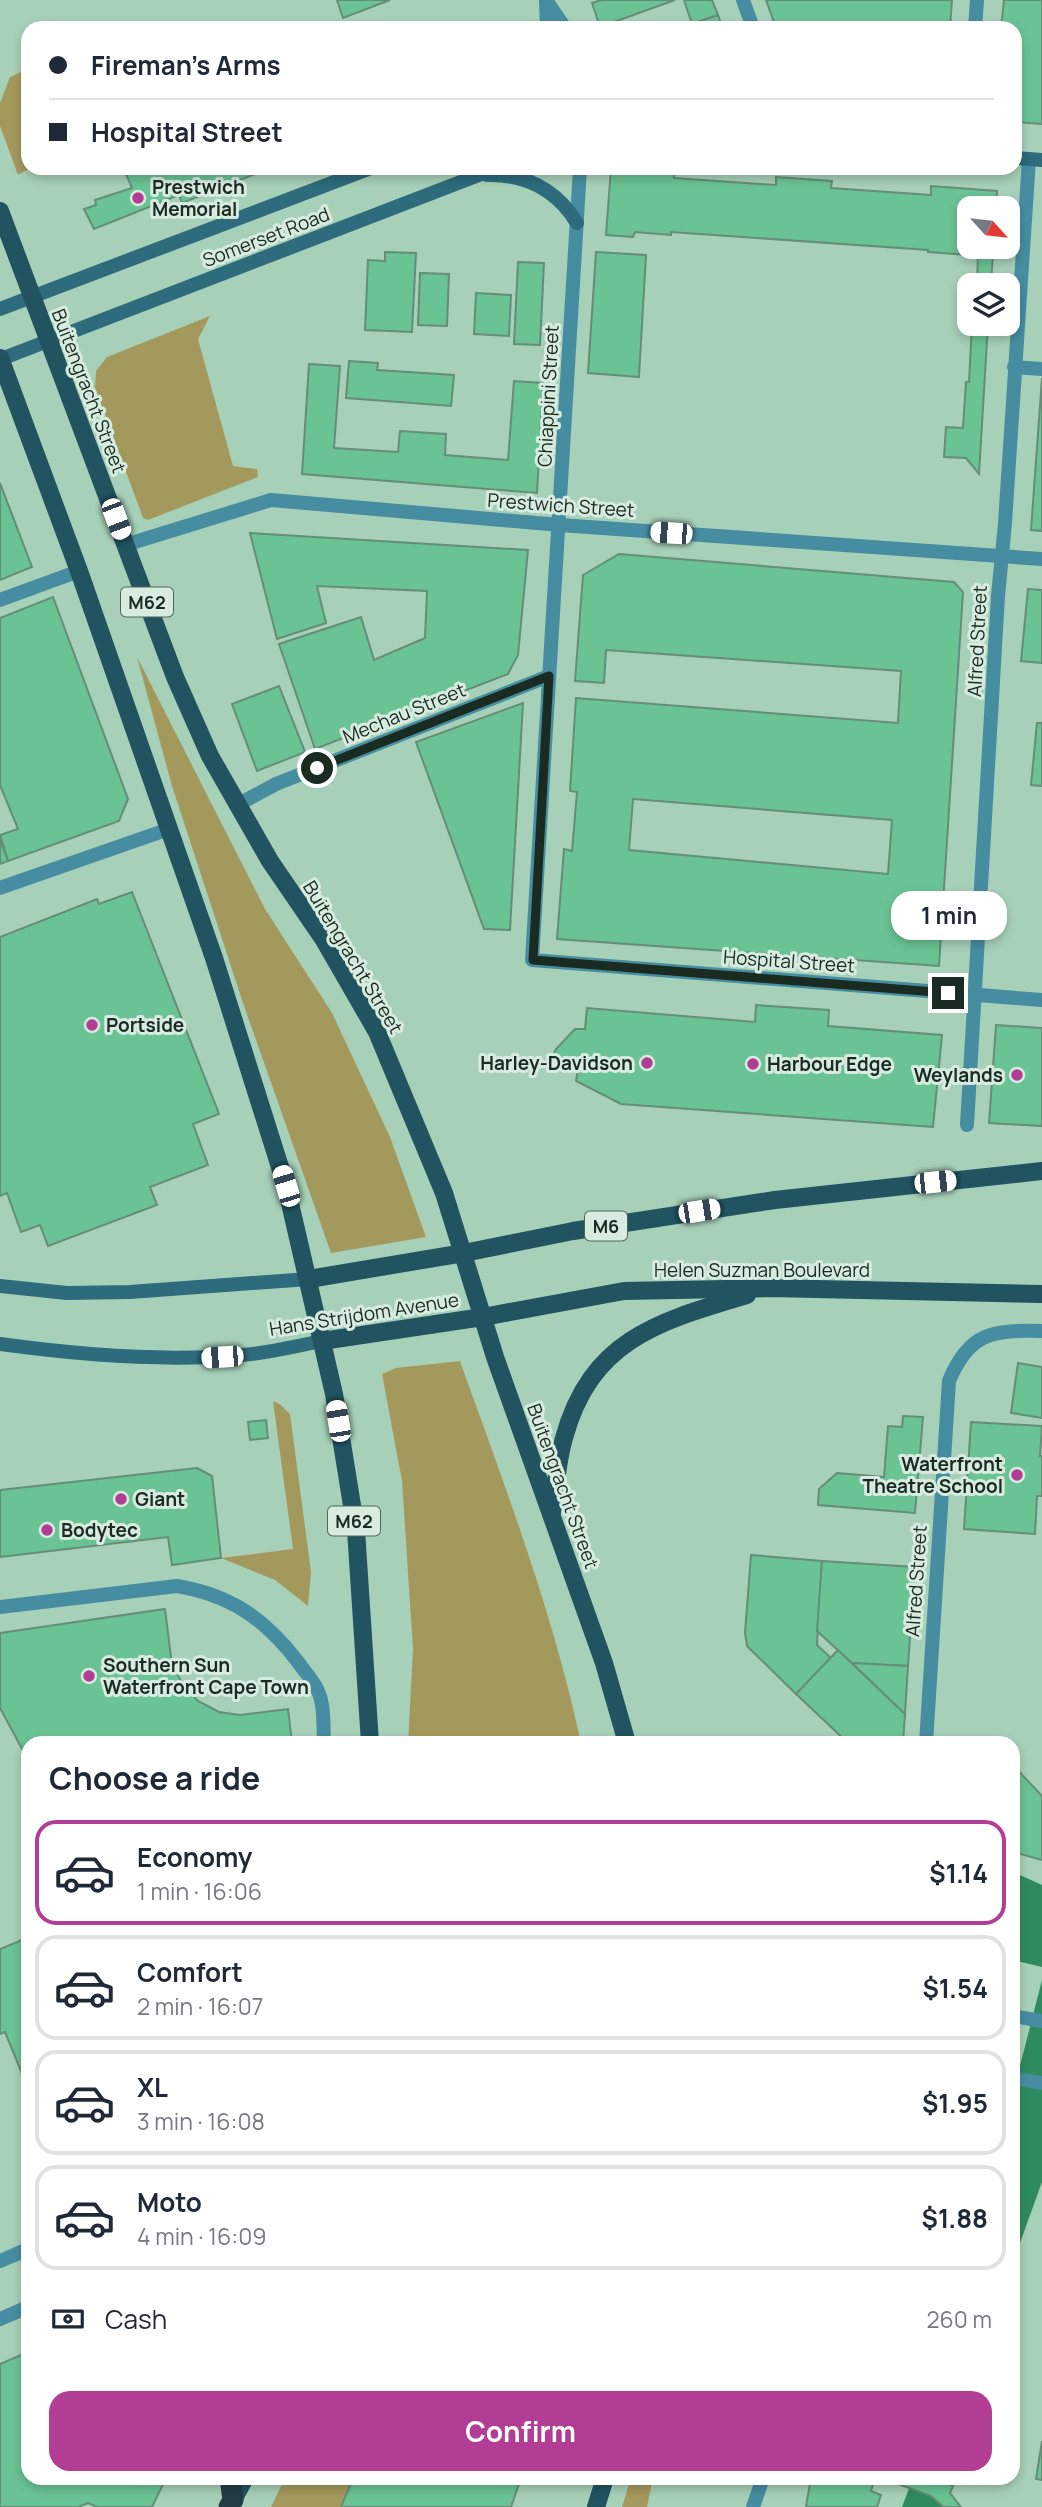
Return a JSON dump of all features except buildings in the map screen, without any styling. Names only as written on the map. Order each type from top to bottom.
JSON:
[{"type":"highway","points":[[230,2485],[231,2504]]},
{"type":"main road","name":"Somerset Road","points":[[0,309],[353,175]]},
{"type":"main road","name":"Somerset Road","points":[[0,359],[479,175]]},
{"type":"main road","points":[[479,175],[513,175],[528,180],[552,193],[566,206],[577,223]]},
{"type":"main road","name":"Buitengracht Street","points":[[0,211],[174,677],[210,756],[237,805],[324,940],[377,1032],[444,1193],[495,1357],[604,1663],[625,1736]]},
{"type":"main road","name":"M62","points":[[0,359],[79,570],[214,958],[286,1186],[334,1394],[356,1530],[370,1736]]},
{"type":"main road","name":"M6","points":[[309,1279],[464,1253],[573,1231],[775,1200],[1042,1171]]},
{"type":"main road","points":[[0,1286],[67,1293],[130,1292],[309,1279]]},
{"type":"main road","points":[[552,1515],[558,1466],[570,1419],[582,1392],[602,1364],[629,1341],[665,1321],[771,1288]]},
{"type":"main road","name":"Helen Suzman Boulevard","points":[[483,1317],[624,1291],[771,1288],[1042,1294]]},
{"type":"main road","name":"Hans Strijdom Avenue","points":[[0,1344],[65,1353],[198,1358],[246,1355],[483,1317]]},
{"type":"main road","points":[[231,2504],[241,2485]]},
{"type":"main road","points":[[596,2507],[603,2485]]},
{"type":"street","points":[[546,0],[547,21]]},
{"type":"street","points":[[546,0],[560,21]]},
{"type":"street","points":[[743,0],[750,21]]},
{"type":"street","points":[[976,21],[977,0]]},
{"type":"street","name":"Alfred Street","points":[[967,1125],[1029,159]]},
{"type":"street","name":"Chiappini Street","points":[[533,960],[580,175]]},
{"type":"street","points":[[1014,367],[1042,369]]},
{"type":"street","name":"Prestwich Street","points":[[125,545],[271,500],[560,525],[1042,559]]},
{"type":"street","points":[[0,600],[79,570]]},
{"type":"street","name":"Mechau Street","points":[[237,805],[276,784],[549,676]]},
{"type":"street","points":[[0,888],[169,830]]},
{"type":"street","name":"Hospital Street","points":[[533,960],[1042,1000]]},
{"type":"street","name":"Alfred Street","points":[[926,1736],[949,1381],[957,1360],[972,1344],[994,1334],[1042,1331]]},
{"type":"street","points":[[0,1607],[177,1586],[198,1590],[231,1602],[261,1621],[284,1644],[318,1690],[323,1712],[324,1736]]},
{"type":"street","points":[[1020,2016],[1042,2021]]},
{"type":"street","points":[[1020,2079],[1042,2083]]},
{"type":"street","points":[[0,2261],[21,2252]]},
{"type":"street","points":[[0,2319],[21,2310]]},
{"type":"street","points":[[752,2507],[760,2485]]},
{"type":"shaded area","points":[[21,72],[21,173],[18,175],[0,126],[0,103],[10,77]]},
{"type":"shaded area","points":[[210,316],[198,339],[233,466],[257,469],[258,477],[148,520],[143,518],[95,387],[96,371],[107,357]]},
{"type":"shaded area","points":[[137,657],[265,909],[332,1013],[390,1137],[426,1237],[331,1253],[243,1003],[172,786]]},
{"type":"shaded area","points":[[460,1361],[542,1598],[579,1736],[408,1736],[413,1649],[402,1481],[382,1374],[396,1368]]},
{"type":"shaded area","points":[[273,1401],[290,1414],[311,1572],[308,1606],[275,1580],[221,1558],[293,1549]]},
{"type":"shaded area","points":[[1020,1875],[1042,1885],[1042,1967],[1020,1962]]},
{"type":"shaded area","points":[[1042,1980],[1042,2182],[1020,2243],[1020,2066]]},
{"type":"shaded area","points":[[282,2485],[350,2485],[341,2507],[271,2507]]},
{"type":"shaded area","points":[[629,2485],[652,2485],[647,2507],[622,2507]]},
{"type":"shaded area","points":[[910,2485],[948,2485],[941,2504],[943,2507],[902,2507]]},
{"type":"place","name":"Prestwich Memorial","points":[[138,198]]},
{"type":"place","name":"Portside","points":[[92,1025]]},
{"type":"place","name":"Harley-Davidson","points":[[647,1063]]},
{"type":"place","name":"Harbour Edge","points":[[753,1064]]},
{"type":"place","name":"Weylands","points":[[1017,1075]]},
{"type":"place","name":"Waterfront Theatre School","points":[[1017,1475]]},
{"type":"place","name":"Giant","points":[[121,1499]]},
{"type":"place","name":"Bodytec","points":[[47,1530]]},
{"type":"place","name":"Southern Sun Waterfront Cape Town","points":[[89,1676]]},
{"type":"route","points":[[317,768],[549,676],[533,960],[948,993]]}]
